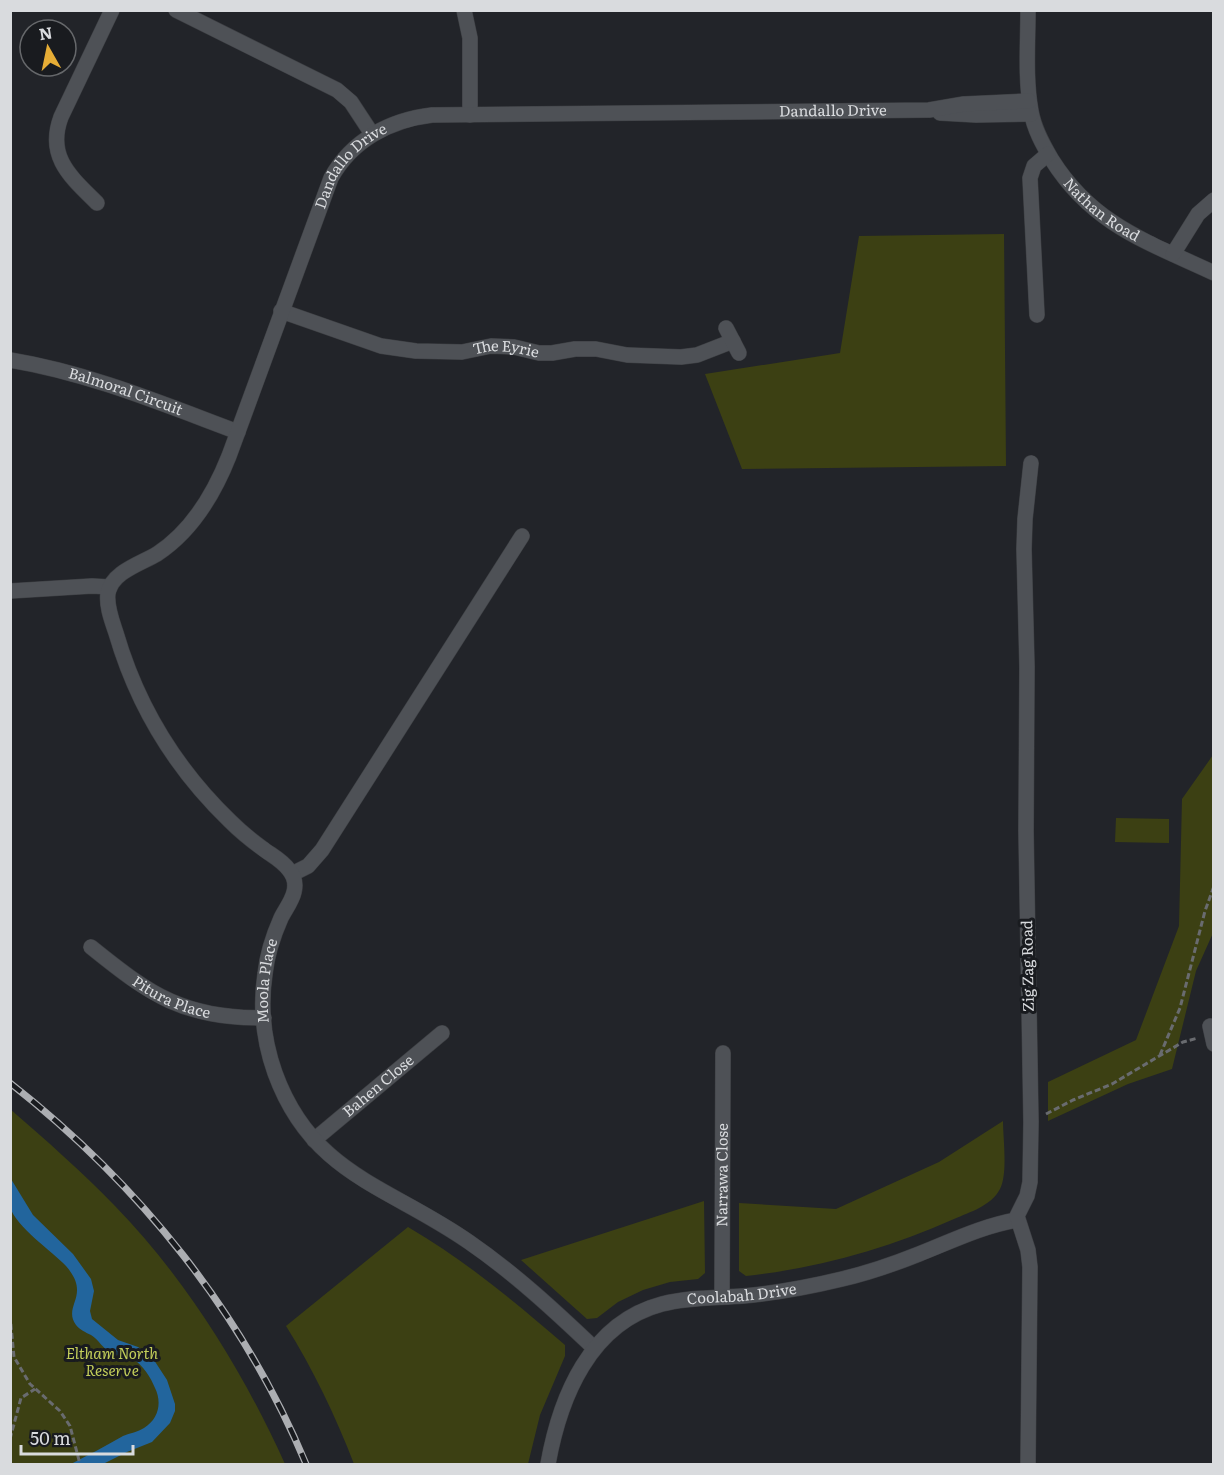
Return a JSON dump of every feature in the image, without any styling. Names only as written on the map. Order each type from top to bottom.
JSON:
[{"type":"street","points":[[97,203],[73,179],[61,162],[56,135],[61,117],[112,10]]},
{"type":"street","points":[[176,10],[337,90],[351,102],[372,134]]},
{"type":"street","points":[[464,10],[470,38],[470,115]]},
{"type":"street","points":[[1028,10],[1030,108]]},
{"type":"street","name":"Dandallo Drive","points":[[110,587],[120,575],[169,544],[196,516],[217,483],[331,178],[345,157],[372,134],[395,123],[420,116],[928,110],[964,104],[1030,108]]},
{"type":"street","name":"Nathan Road","points":[[1030,108],[1036,129],[1048,153],[1073,189],[1094,210],[1121,229],[1214,273]]},
{"type":"street","points":[[1037,315],[1030,178],[1034,166],[1048,153]]},
{"type":"street","points":[[1173,254],[1198,214],[1214,200]]},
{"type":"street","name":"The Eyrie","points":[[281,311],[381,346],[417,351],[462,352],[484,347],[508,346],[539,353],[596,349],[627,355],[681,357],[697,355],[733,341]]},
{"type":"street","name":"Balmoral Circuit","points":[[10,360],[58,369],[99,381],[237,432]]},
{"type":"street","name":"Zig Zag Road","points":[[1017,1220],[1018,1211],[1027,1196],[1030,1182],[1024,549],[1026,502],[1031,463]]},
{"type":"street","points":[[10,591],[110,587],[108,599],[110,614],[125,661],[140,698],[161,736],[196,785],[221,812],[282,862],[292,874],[308,866],[322,850],[522,536]]},
{"type":"street","name":"Moola Place","points":[[292,874],[294,894],[275,933],[266,965],[263,988],[267,1044],[279,1083],[290,1107],[314,1140],[330,1157],[352,1174],[469,1242],[532,1291],[594,1348]]},
{"type":"street","name":"Pitura Place","points":[[91,947],[140,985],[177,1005],[221,1017],[264,1018]]},
{"type":"street","name":"Bahen Close","points":[[314,1140],[442,1033]]},
{"type":"street","name":"Narrawa Close","points":[[722,1297],[723,1053]]},
{"type":"street","points":[[1017,1220],[1028,1250],[1030,1267],[1028,1464]]},
{"type":"street","name":"Coolabah Drive","points":[[548,1464],[567,1400],[582,1366],[594,1348],[613,1329],[648,1309],[685,1300],[781,1291],[840,1280],[896,1263],[988,1226],[1017,1220]]},
{"type":"path","points":[[1160,1056],[1180,1008],[1205,911],[1214,886]]},
{"type":"path","points":[[1031,1122],[1112,1083],[1183,1042],[1212,1035]]},
{"type":"path","points":[[11,1317],[11,1344],[19,1367],[35,1389],[60,1411],[70,1426],[80,1464]]},
{"type":"path","points":[[10,1439],[21,1398],[35,1389]]},
{"type":"green space","points":[[1004,234],[1006,466],[742,469],[705,374],[840,353],[859,236]]},
{"type":"green space","points":[[1213,755],[1213,933],[1196,971],[1172,1069],[1128,1084],[1048,1121],[1048,1082],[1136,1040],[1179,926],[1182,799]]},
{"type":"green space","points":[[1116,818],[1169,819],[1169,843],[1115,842]]},
{"type":"green space","name":"Eltham North Reserve","points":[[10,1109],[102,1193],[166,1264],[189,1295],[231,1361],[269,1429],[285,1464],[11,1464]]},
{"type":"green space","points":[[1003,1121],[1004,1174],[1002,1182],[996,1195],[980,1208],[929,1230],[852,1256],[800,1268],[746,1276],[739,1271],[739,1203],[836,1209],[939,1162]]},
{"type":"green space","points":[[704,1201],[705,1273],[698,1279],[670,1282],[643,1290],[618,1302],[597,1318],[587,1319],[521,1260]]},
{"type":"green space","points":[[408,1227],[489,1282],[565,1345],[565,1356],[540,1415],[528,1464],[354,1464],[323,1394],[286,1326]]},
{"type":"water","points":[[11,1179],[33,1215],[73,1254],[91,1279],[94,1291],[90,1311],[92,1319],[118,1340],[138,1347],[152,1357],[167,1380],[175,1404],[170,1423],[152,1442],[103,1464],[71,1464],[149,1424],[158,1410],[157,1393],[149,1376],[137,1362],[111,1353],[94,1337],[76,1325],[72,1312],[77,1285],[73,1276],[66,1266],[19,1223],[10,1207]]},
{"type":"railway","points":[[10,1083],[102,1164],[144,1208],[183,1255],[219,1304],[251,1355],[280,1408],[306,1464]]}]
